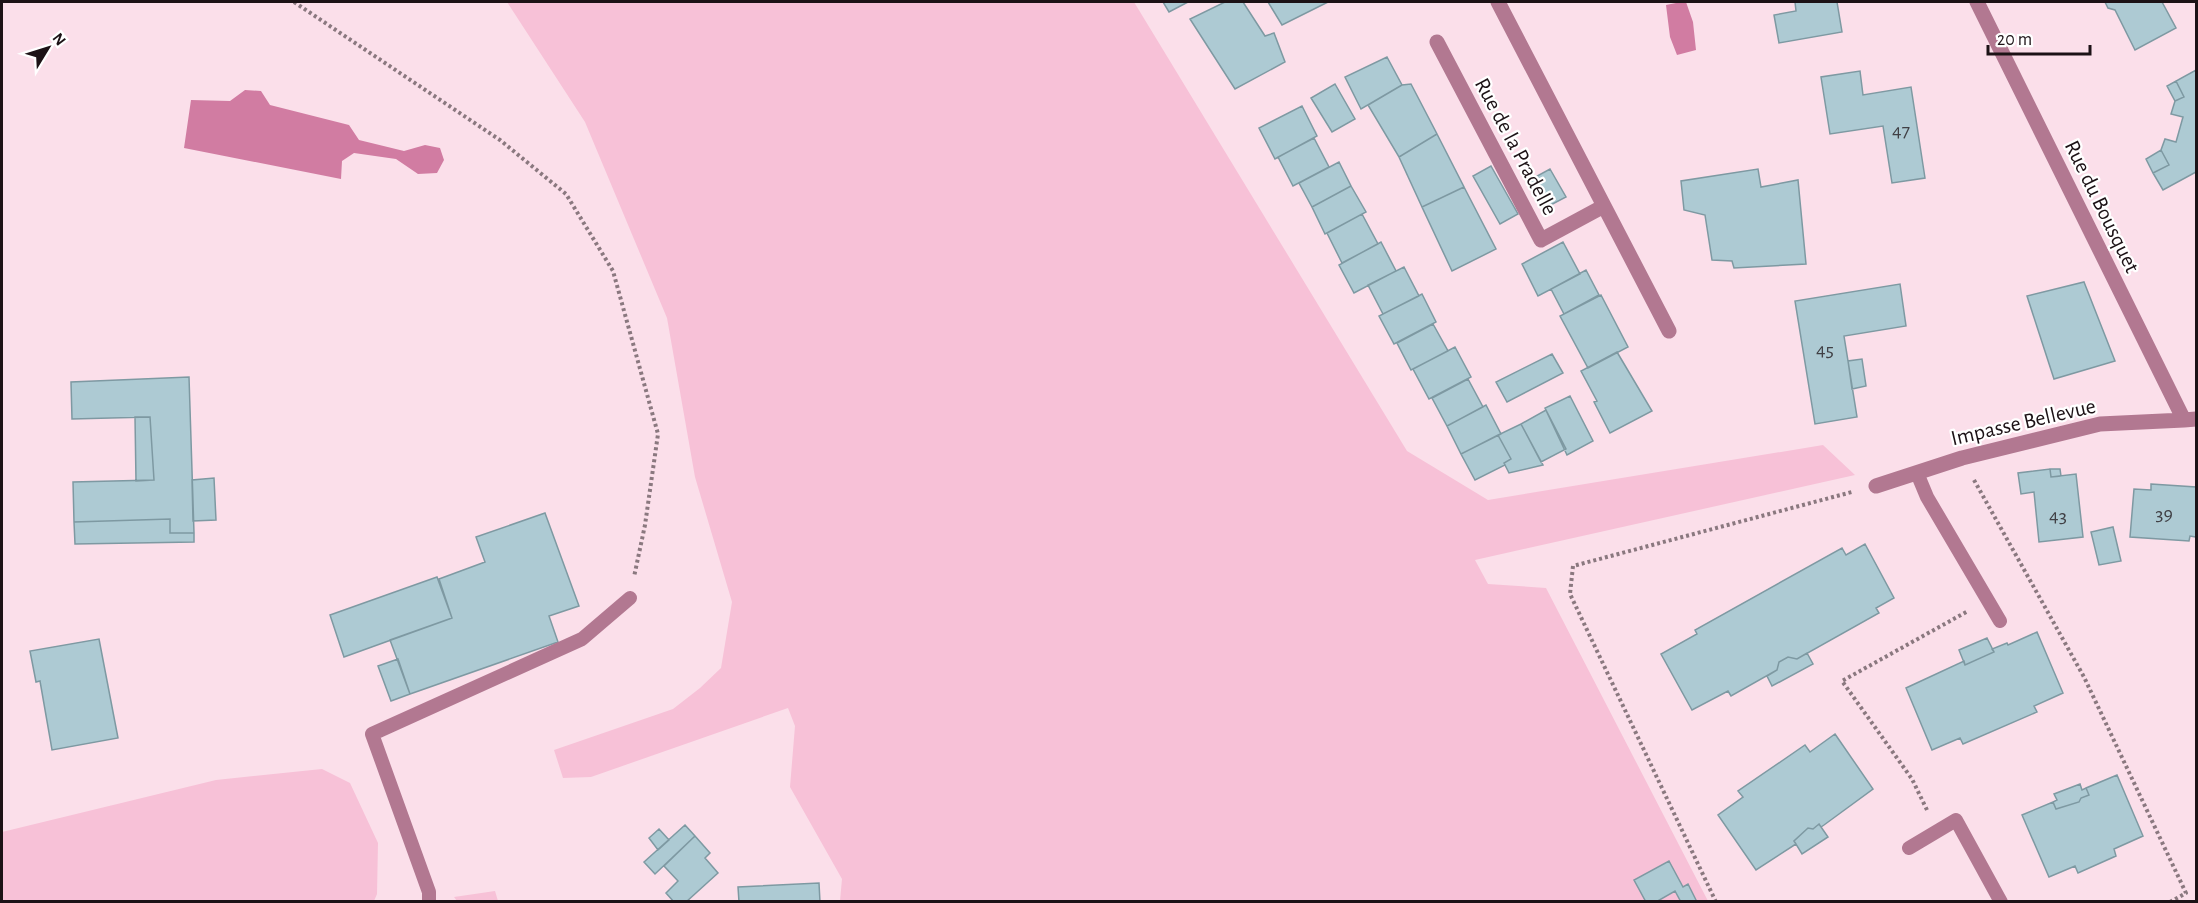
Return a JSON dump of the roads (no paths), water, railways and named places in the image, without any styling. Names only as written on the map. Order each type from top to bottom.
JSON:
[{"type":"street","points":[[1498,2],[1670,331]]},
{"type":"street","name":"Rue du Bousquet","points":[[1977,2],[2190,419]]},
{"type":"street","name":"Rue de la Pradelle","points":[[1437,42],[1541,240],[1604,206]]},
{"type":"street","name":"Impasse Bellevue","points":[[1876,486],[1962,458],[2100,424],[2190,419]]},
{"type":"lane","points":[[1917,473],[1927,497],[2000,621]]},
{"type":"lane","points":[[429,902],[429,892],[372,734],[582,639],[630,598]]},
{"type":"lane","points":[[1909,848],[1956,820],[2001,902]]}]
